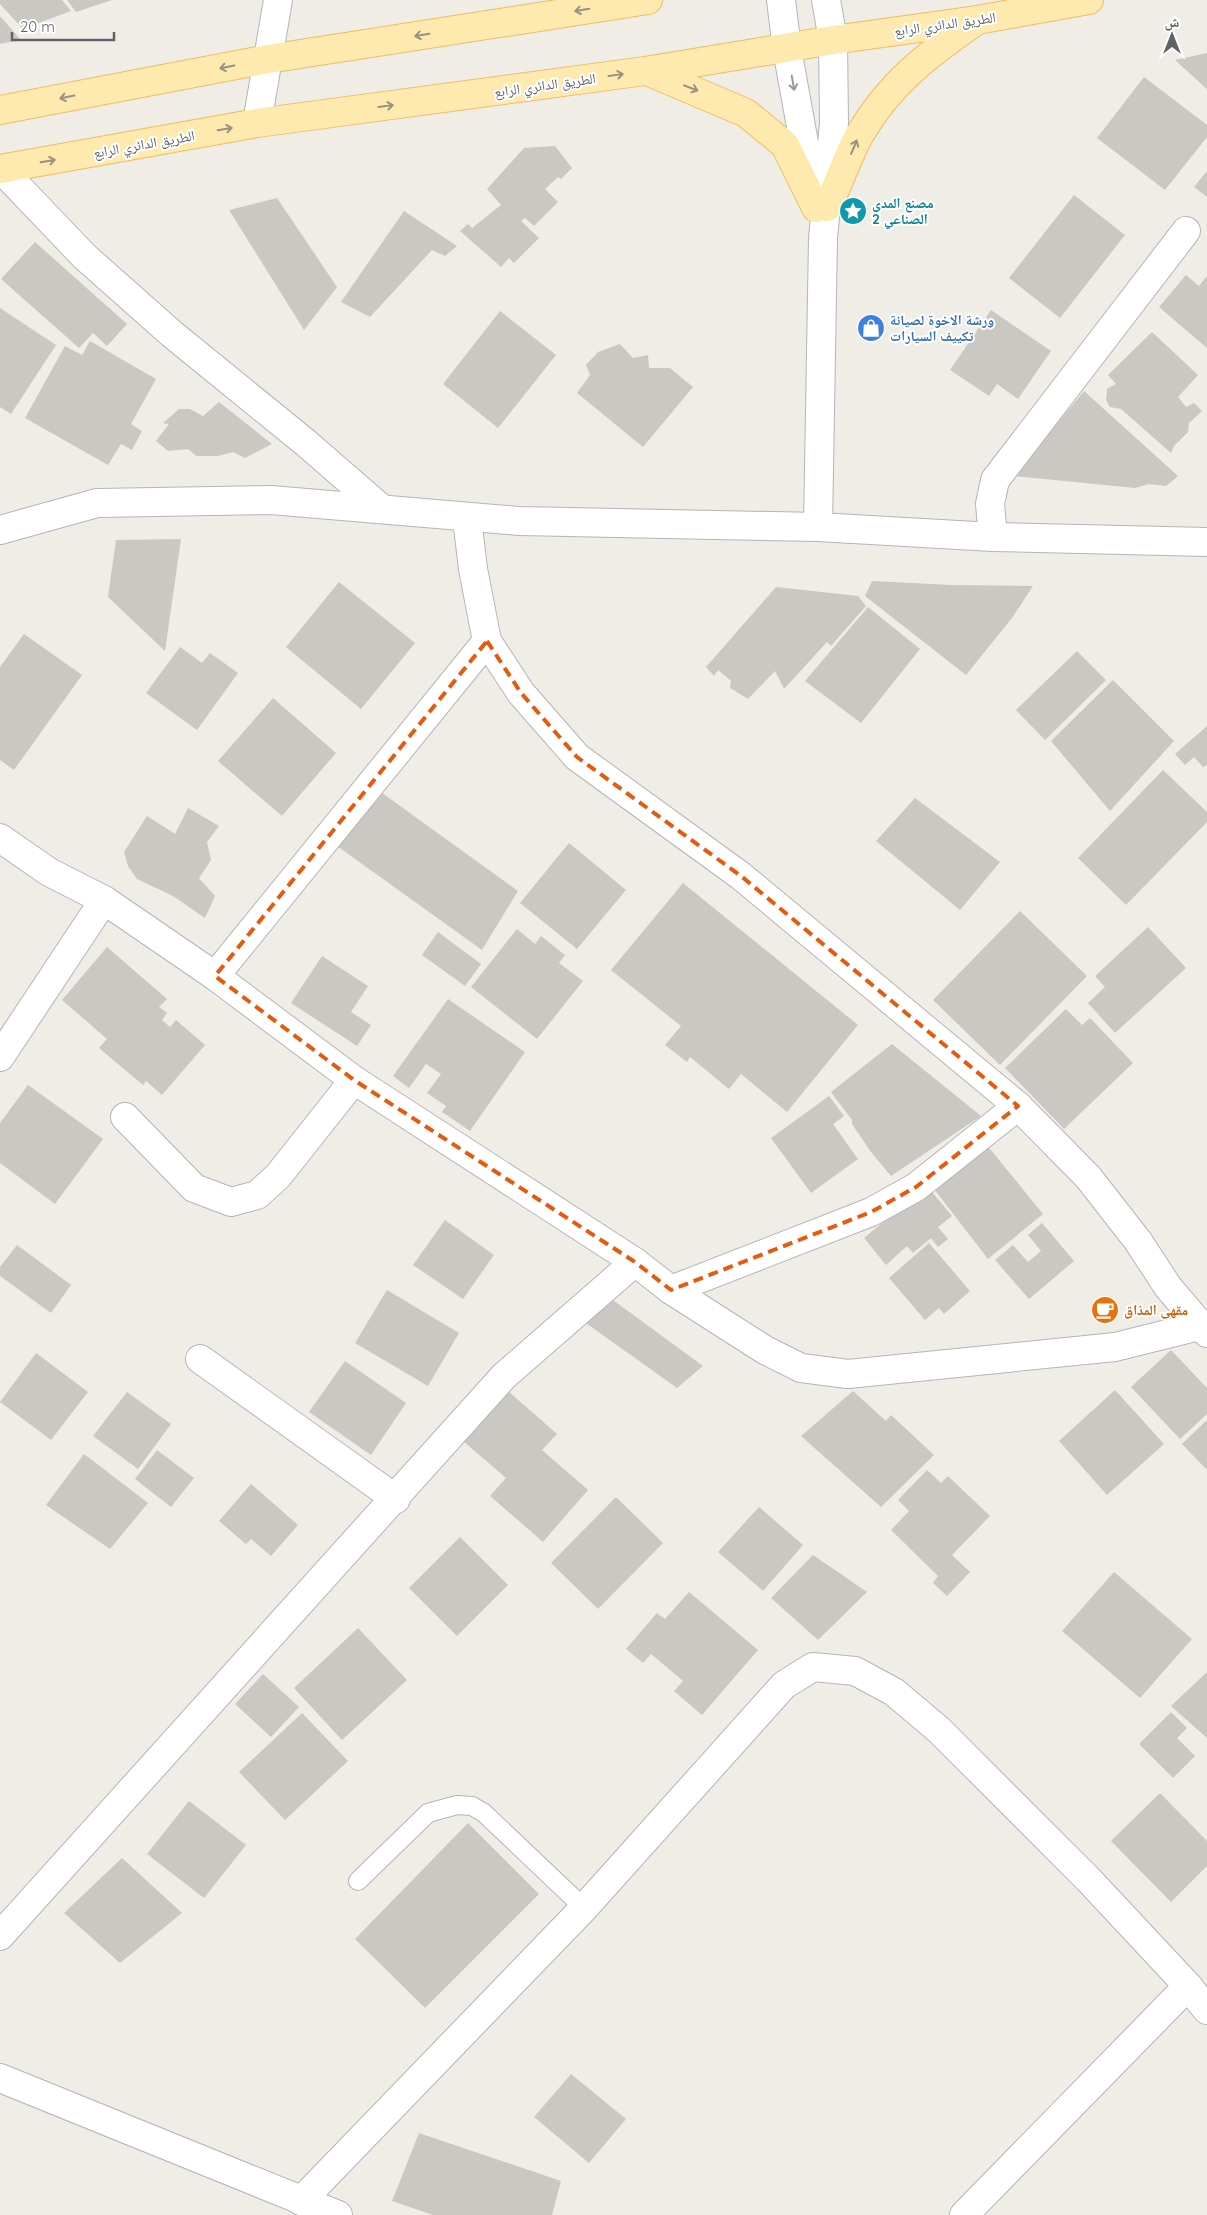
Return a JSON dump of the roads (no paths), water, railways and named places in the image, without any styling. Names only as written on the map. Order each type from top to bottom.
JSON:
[{"type":"main road","points":[[0,110],[268,60],[648,0]]},
{"type":"main road","name":"الطريق الدائري الرابع","points":[[0,169],[257,123],[645,71],[833,40],[977,20],[1089,0]]},
{"type":"main road","points":[[821,208],[860,135],[889,92],[930,54],[977,20]]},
{"type":"main road","points":[[645,71],[746,113],[785,145],[821,208]]},
{"type":"street","points":[[257,123],[278,0]]},
{"type":"street","points":[[781,0],[787,49],[821,208],[823,238],[818,527]]},
{"type":"street","points":[[821,208],[834,123],[833,40],[826,0]]},
{"type":"street","points":[[0,169],[84,256],[172,334],[306,443],[382,509]]},
{"type":"street","points":[[993,537],[990,504],[995,480],[1186,231]]},
{"type":"street","points":[[0,530],[97,503],[271,500],[466,518],[818,527],[993,537],[1207,542]]},
{"type":"street","points":[[466,518],[473,569],[487,641],[521,693],[576,757],[741,876],[1018,1106],[1088,1177],[1138,1241],[1168,1287],[1205,1327]]},
{"type":"street","points":[[214,976],[487,641]]},
{"type":"street","points":[[0,838],[49,872],[104,900],[214,976],[354,1080],[635,1262],[670,1290],[764,1350],[801,1368],[848,1374],[1115,1347],[1205,1327]]},
{"type":"street","points":[[0,1057],[104,900]]},
{"type":"street","points":[[125,1117],[194,1188],[232,1202],[257,1195],[278,1176],[354,1080]]},
{"type":"street","points":[[670,1290],[871,1212],[916,1187],[1018,1106]]},
{"type":"street","points":[[0,1936],[396,1499],[504,1376],[635,1262]]},
{"type":"street","points":[[200,1359],[396,1499]]},
{"type":"street","points":[[301,2201],[584,1908],[784,1685],[814,1667],[855,1671],[894,1692],[940,1730],[1088,1879],[1188,1986],[1207,2010]]},
{"type":"street","points":[[964,2215],[1188,1986]]},
{"type":"street","points":[[0,2078],[338,2215]]},
{"type":"lane","points":[[358,1881],[428,1813],[457,1805],[472,1806],[484,1813],[584,1908]]},
{"type":"place","name":"مصنع المدى الصناعي 2","points":[[853,211]]},
{"type":"place","name":"ورشة الاخوة لصيانة تكييف السيارات","points":[[871,328]]},
{"type":"place","name":"مقهى المذاق","points":[[1105,1310]]}]
